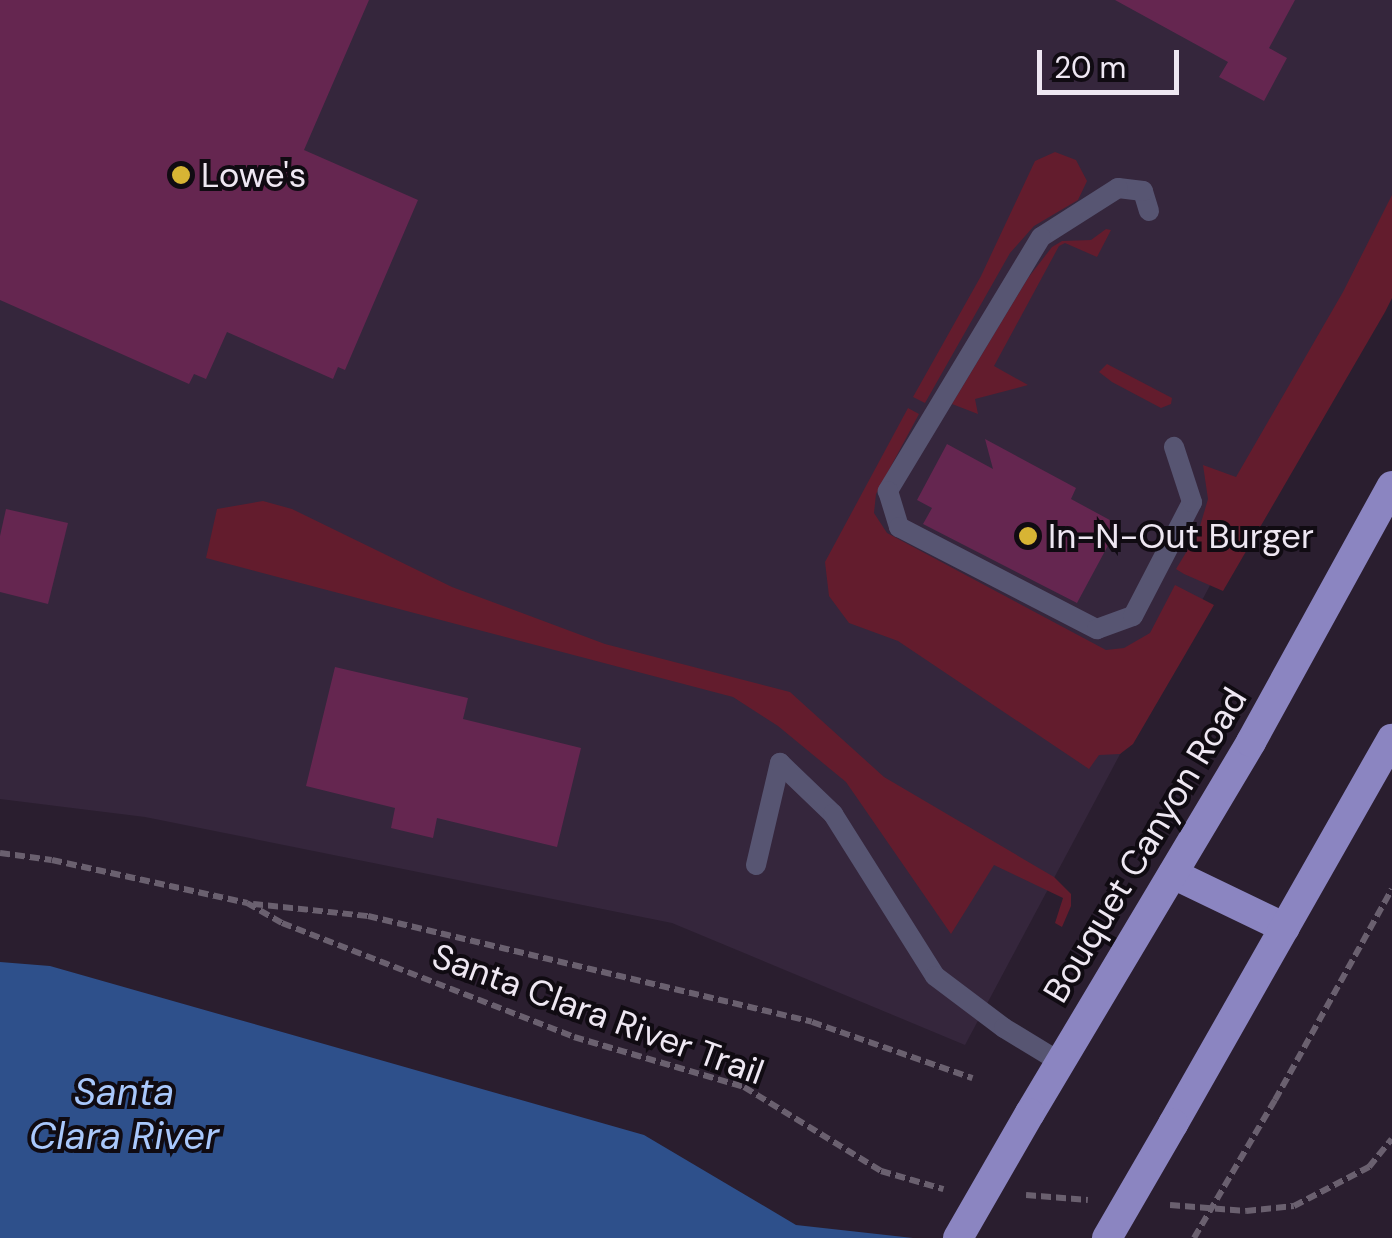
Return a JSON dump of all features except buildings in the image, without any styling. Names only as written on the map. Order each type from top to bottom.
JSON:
[{"type":"main road","name":"Bouquet Canyon Road","points":[[958,1238],[1252,742],[1392,486]]},
{"type":"main road","points":[[1107,1238],[1392,739]]},
{"type":"main road","points":[[1173,874],[1285,928]]},
{"type":"lane","points":[[1149,211],[1143,191],[1118,188],[1042,237],[888,491],[899,527],[1097,629],[1133,616],[1192,502],[1174,447]]},
{"type":"lane","points":[[756,864],[780,763],[834,814],[936,976],[1004,1028],[1060,1062]]},
{"type":"path","name":"Santa Clara River Trail","points":[[0,854],[52,860],[247,903],[282,923],[574,1037],[744,1088],[882,1171],[940,1189],[959,1190]]},
{"type":"path","points":[[1194,1238],[1392,890]]},
{"type":"path","points":[[247,903],[368,916],[793,1017],[972,1078]]},
{"type":"path","points":[[1150,1204],[1246,1210],[1294,1206],[1369,1167],[1392,1139]]},
{"type":"path","points":[[1016,1194],[1093,1200]]},
{"type":"shaded area","points":[[0,0],[1392,0],[1392,244],[965,1045],[672,923],[145,817],[0,799]]},
{"type":"shaded area","points":[[1055,152],[1076,160],[1087,181],[1078,200],[1034,226],[1010,253],[925,403],[913,397],[981,276],[1035,161]]},
{"type":"shaded area","points":[[1392,195],[1392,298],[1385,312],[1223,591],[1184,574],[1176,569],[1198,533],[1208,499],[1203,465],[1236,477],[1343,292]]},
{"type":"shaded area","points":[[1106,229],[1111,230],[1097,257],[1065,243],[1059,246],[994,366],[1028,385],[975,399],[978,414],[952,404],[1028,278],[1052,247],[1062,241],[1091,240]]},
{"type":"shaded area","points":[[1107,364],[1172,398],[1171,404],[1161,408],[1112,382],[1099,372]]},
{"type":"shaded area","points":[[908,408],[919,414],[876,494],[874,513],[887,533],[1106,650],[1124,648],[1150,633],[1175,585],[1214,605],[1133,744],[1120,754],[1099,755],[1089,769],[898,641],[849,623],[829,596],[825,562]]},
{"type":"shaded area","points":[[263,501],[292,509],[452,587],[605,644],[790,692],[884,777],[1054,877],[1071,894],[1071,906],[1062,927],[1055,923],[1063,898],[994,865],[951,934],[846,782],[778,726],[733,697],[206,558],[217,509]]},
{"type":"water","name":"Santa Clara River","points":[[0,962],[50,966],[644,1135],[796,1225],[913,1238],[0,1238]]},
{"type":"place","name":"Lowe's","points":[[181,175]]},
{"type":"place","name":"In-N-Out Burger","points":[[1028,536]]}]
